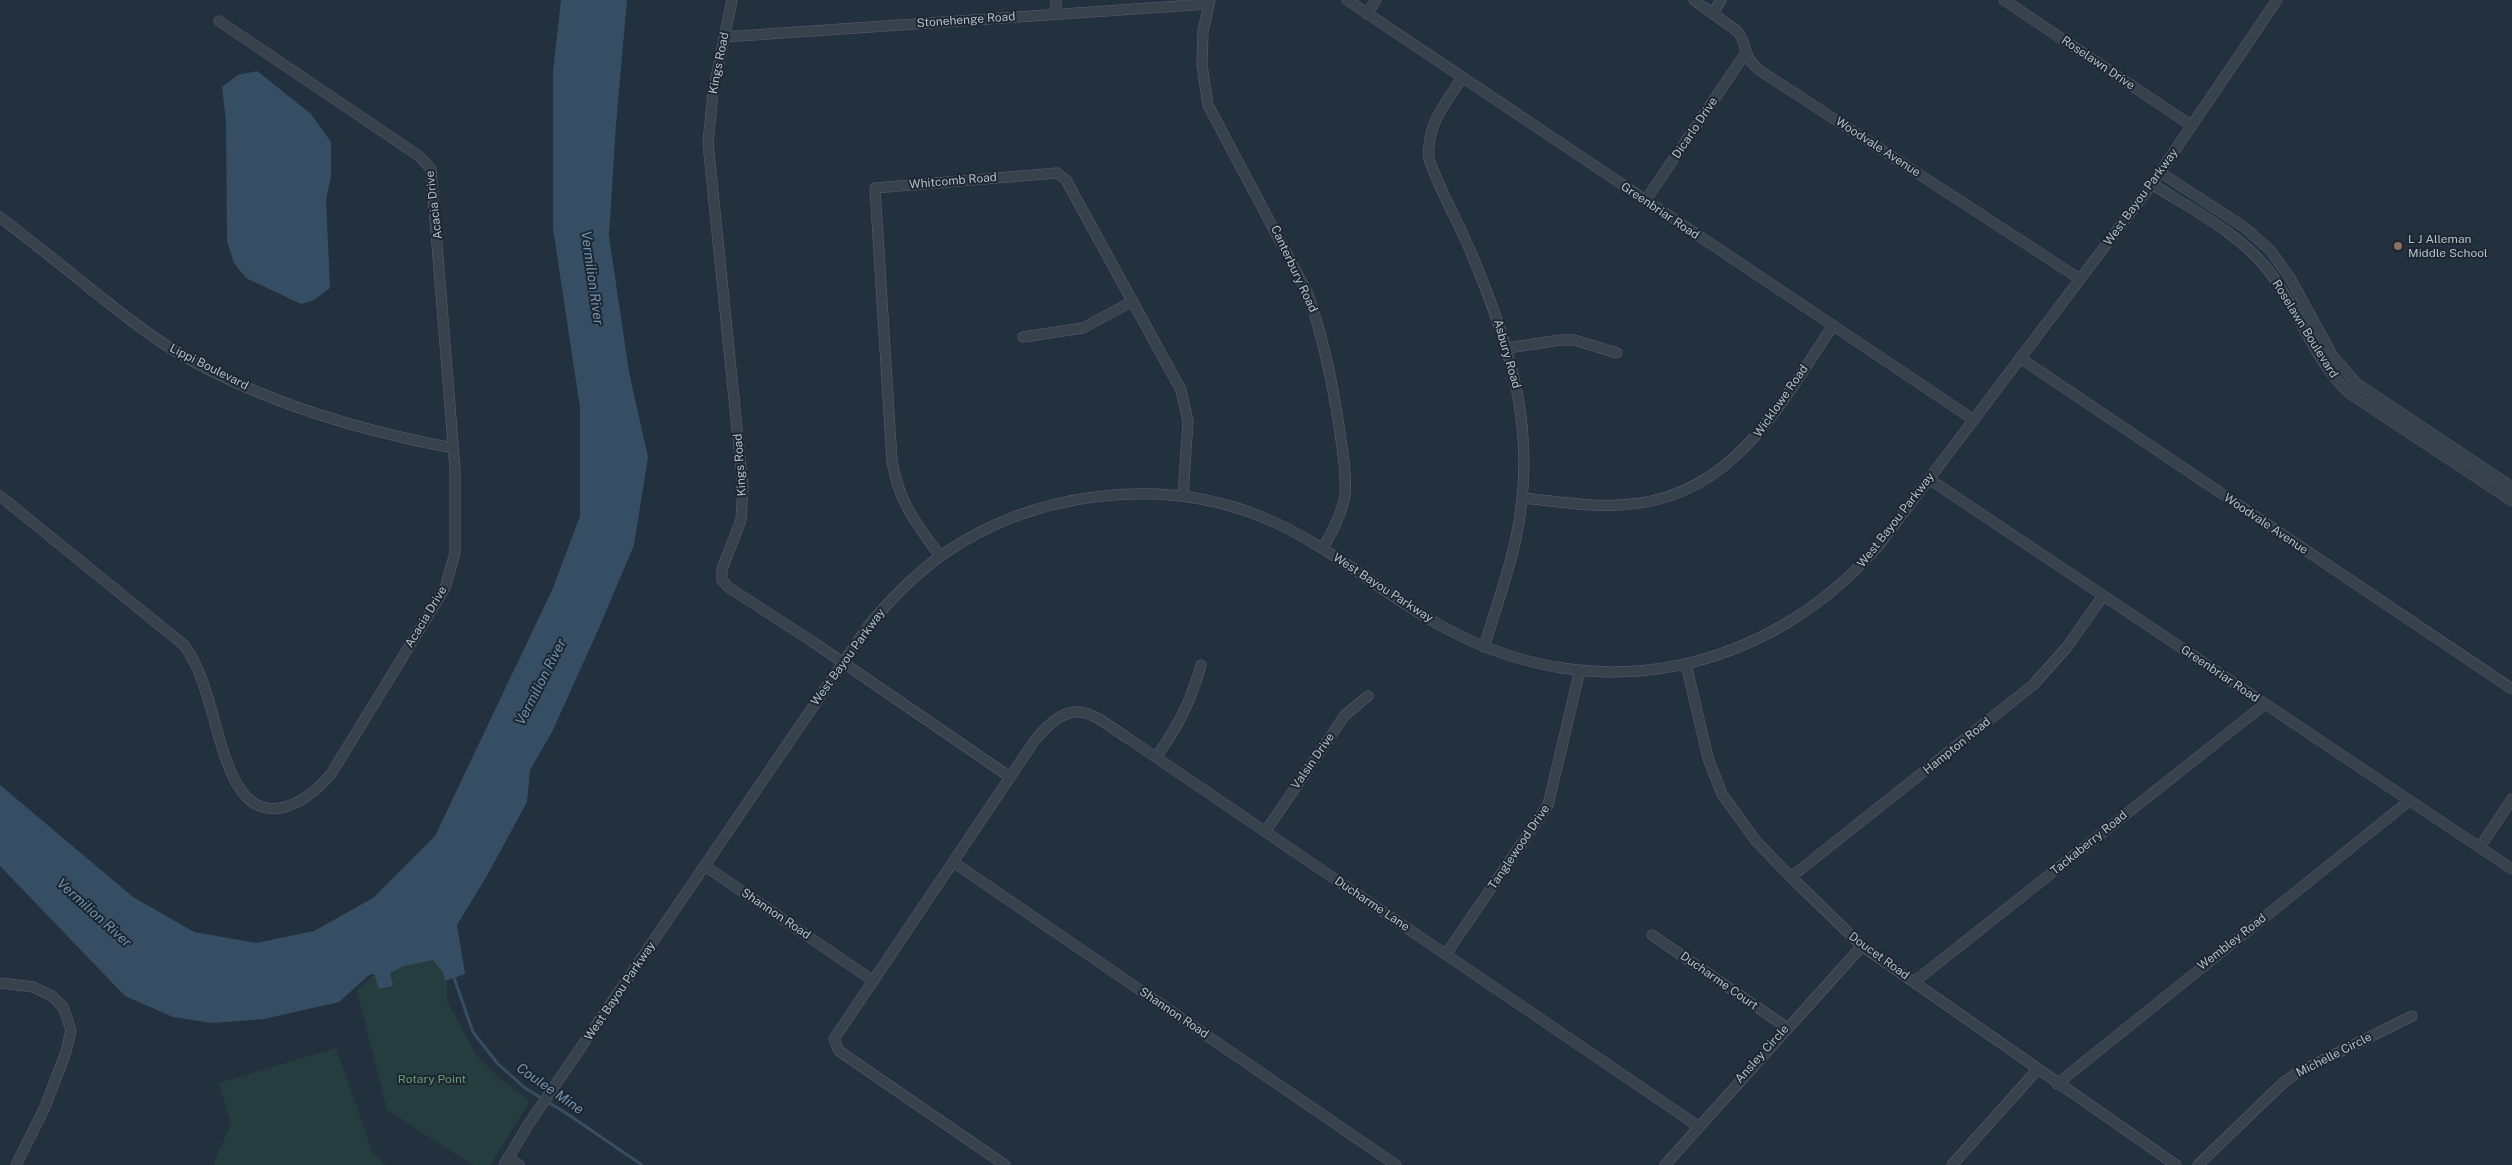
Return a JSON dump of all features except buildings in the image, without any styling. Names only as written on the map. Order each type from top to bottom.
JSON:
[{"type":"street","name":"Kings Road","points":[[732,0],[711,102],[708,143],[744,492],[738,532],[721,576],[728,587],[1010,776]]},
{"type":"street","points":[[1056,0],[1056,13]]},
{"type":"street","name":"Greenbriar Road","points":[[1347,0],[1461,79],[1974,420]]},
{"type":"street","points":[[1366,14],[1376,0]]},
{"type":"street","name":"Woodvale Avenue","points":[[1694,0],[1740,34],[1745,54],[1759,70],[2080,279]]},
{"type":"street","points":[[1712,13],[1721,0]]},
{"type":"street","name":"Roselawn Drive","points":[[2004,0],[2192,126]]},
{"type":"street","name":"West Bayou Parkway","points":[[506,1161],[528,1125],[842,663],[887,604],[940,556],[988,528],[1053,505],[1124,494],[1183,496],[1220,503],[1263,517],[1323,548],[1443,627],[1484,647],[1527,661],[1580,670],[1628,672],[1686,664],[1759,639],[1815,606],[1861,565],[1929,479],[2152,184],[2277,0]]},
{"type":"street","name":"Stonehenge Road","points":[[724,37],[1209,2]]},
{"type":"street","name":"Canterbury Road","points":[[1209,2],[1203,31],[1202,65],[1208,105],[1219,130],[1294,265],[1317,318],[1325,349],[1345,478],[1341,510],[1323,548]]},
{"type":"street","name":"Acacia Drive","points":[[0,496],[184,645],[196,667],[237,784],[250,800],[268,808],[293,806],[303,800],[331,774],[445,588],[455,554],[453,448],[433,178],[429,165],[419,156],[220,21]]},
{"type":"street","name":"Dicarlo Drive","points":[[1645,201],[1745,54]]},
{"type":"street","name":"Asbury Road","points":[[1461,79],[1432,126],[1428,143],[1429,159],[1472,253],[1508,348],[1521,414],[1524,457],[1522,498],[1510,564],[1484,647]]},
{"type":"street","name":"Whitcomb Road","points":[[940,556],[908,511],[899,494],[892,461],[875,188],[1057,173],[1066,180],[1174,376],[1185,405],[1188,436],[1183,496]]},
{"type":"street","name":"Roselawn Boulevard","points":[[2160,173],[2244,227],[2281,263],[2339,364],[2369,392],[2512,487]]},
{"type":"street","name":"Roselawn Boulevard","points":[[2152,184],[2250,250],[2270,272],[2328,370],[2349,393],[2512,501]]},
{"type":"street","name":"Lippi Boulevard","points":[[0,217],[142,330],[190,360],[265,394],[331,418],[381,433],[453,448]]},
{"type":"street","points":[[2250,250],[2258,240]]},
{"type":"street","points":[[1023,337],[1083,328],[1133,301]]},
{"type":"street","points":[[2300,323],[2312,317]]},
{"type":"street","name":"Wicklowe Road","points":[[1522,498],[1575,504],[1622,505],[1665,498],[1696,485],[1732,461],[1762,430],[1832,327]]},
{"type":"street","points":[[1508,348],[1567,340],[1617,354]]},
{"type":"street","name":"Woodvale Avenue","points":[[2020,358],[2512,689]]},
{"type":"street","points":[[2362,402],[2369,392]]},
{"type":"street","points":[[2449,460],[2456,449]]},
{"type":"street","name":"Greenbriar Road","points":[[1929,479],[2512,869]]},
{"type":"street","name":"Hampton Road","points":[[1791,877],[2033,685],[2067,647],[2103,596]]},
{"type":"street","name":"Doucet Road","points":[[1686,664],[1708,758],[1722,794],[1756,841],[1791,877],[1862,946],[2056,1084],[2176,1165]]},
{"type":"street","points":[[1156,758],[1170,738],[1192,698],[1201,665]]},
{"type":"street","name":"Tanglewood Drive","points":[[1446,954],[1548,805],[1580,670]]},
{"type":"street","name":"Valsin Drive","points":[[1264,832],[1345,715],[1368,696]]},
{"type":"street","name":"Tackaberry Road","points":[[1914,982],[2264,704]]},
{"type":"street","name":"Ducharme Lane","points":[[1010,776],[1042,731],[1060,715],[1072,711],[1081,712],[1096,718],[1698,1126]]},
{"type":"street","points":[[1005,1165],[839,1051],[834,1042],[837,1032],[1010,776]]},
{"type":"street","points":[[2480,847],[2512,798]]},
{"type":"street","name":"Wembley Road","points":[[2056,1084],[2409,801]]},
{"type":"street","name":"Shannon Road","points":[[953,862],[1396,1165]]},
{"type":"street","name":"Shannon Road","points":[[705,866],[872,980]]},
{"type":"street","name":"Ducharme Court","points":[[1652,935],[1786,1027]]},
{"type":"street","name":"Ansley Circle","points":[[1665,1165],[1786,1027],[1862,946]]},
{"type":"street","points":[[0,983],[32,987],[52,996],[63,1007],[71,1026],[71,1036],[63,1061],[45,1107],[16,1165]]},
{"type":"street","name":"Michelle Circle","points":[[2198,1165],[2284,1082],[2297,1073],[2412,1016]]},
{"type":"street","points":[[1952,1165],[2036,1070]]},
{"type":"street","points":[[506,1161],[519,1165]]},
{"type":"green space","name":"Rotary Point","points":[[434,956],[447,970],[447,1001],[476,1055],[500,1079],[530,1101],[490,1165],[473,1165],[387,1110],[357,991],[371,977]]},
{"type":"green space","points":[[336,1048],[373,1154],[386,1165],[213,1165],[231,1124],[219,1083]]},
{"type":"water","name":"Vermilion River","points":[[561,0],[627,0],[616,124],[609,236],[629,372],[648,457],[634,545],[552,732],[530,770],[527,802],[488,874],[457,925],[465,974],[445,981],[443,972],[433,960],[404,966],[390,973],[393,986],[379,989],[374,974],[369,975],[339,1002],[264,1019],[212,1023],[173,1017],[125,996],[0,866],[0,785],[133,897],[194,932],[256,943],[314,931],[373,898],[435,836],[553,588],[580,516],[580,408],[553,228],[553,72]]},
{"type":"water","points":[[257,71],[311,114],[331,142],[331,177],[326,200],[330,288],[314,300],[301,304],[246,278],[234,263],[227,241],[226,121],[222,87],[238,75]]},
{"type":"waterway","name":"Coulee Mine","points":[[453,975],[473,1032],[498,1064],[525,1088],[566,1113],[642,1165]]},
{"type":"place","name":"L J Alleman Middle School","points":[[2398,246]]}]
